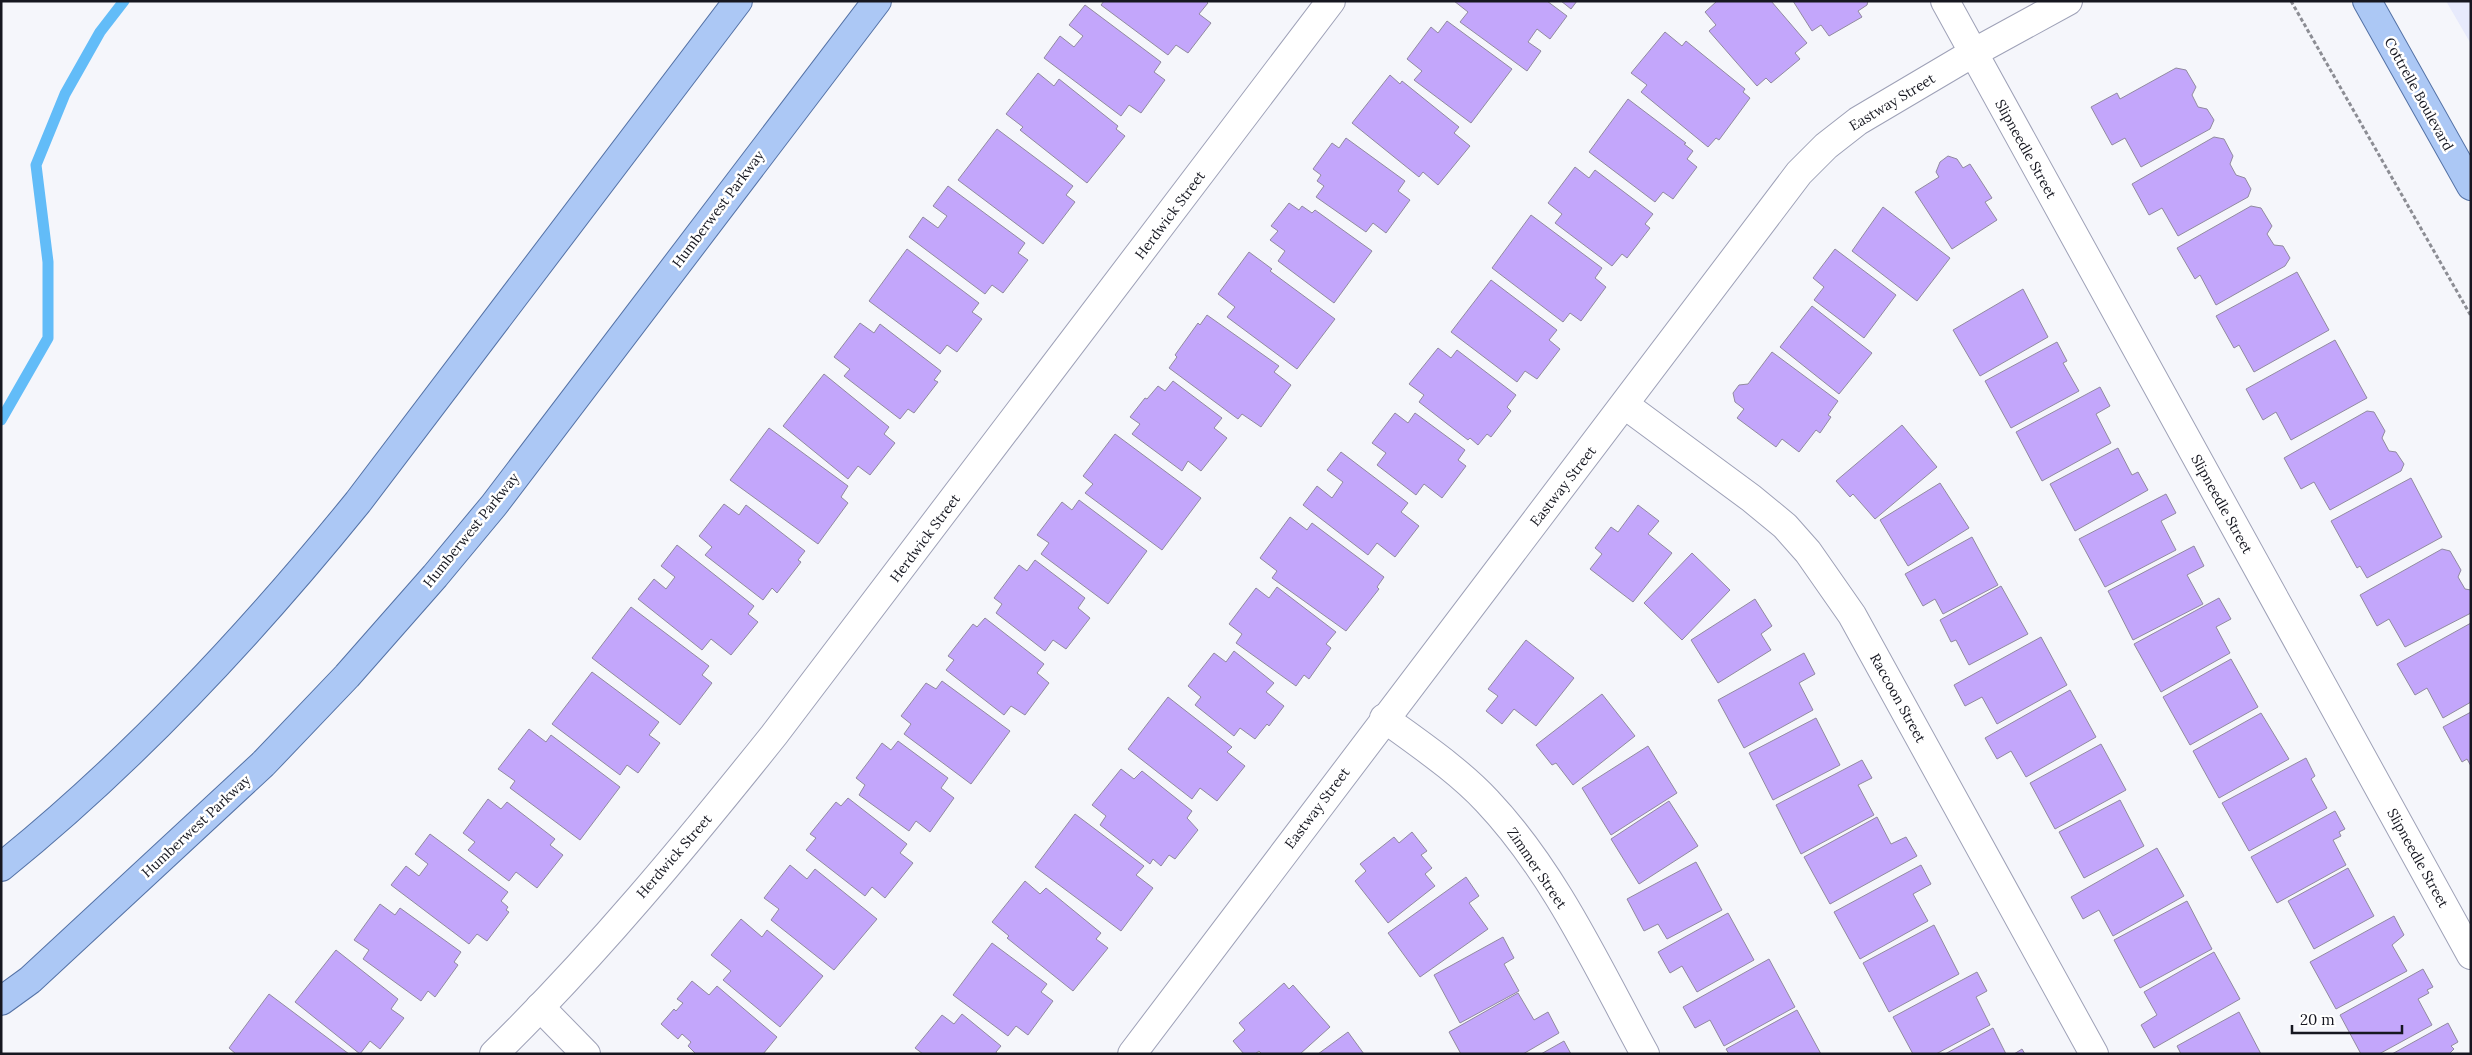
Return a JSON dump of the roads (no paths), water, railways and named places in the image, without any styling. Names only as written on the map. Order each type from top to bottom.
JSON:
[{"type":"main road","points":[[1,867],[50,827],[154,729],[298,577],[358,502],[738,1]]},
{"type":"main road","points":[[857,28],[872,1]]},
{"type":"main road","name":"Humberwest Parkway","points":[[1,1000],[30,980],[263,764],[347,676],[494,505],[877,1]]},
{"type":"main road","name":"Cottrelle Boulevard","points":[[2368,1],[2471,186]]},
{"type":"street","name":"Herdwick Street","points":[[494,1054],[540,1007],[683,849],[774,735],[1331,1]]},
{"type":"street","points":[[1945,1],[1973,53]]},
{"type":"street","name":"Eastway Street","points":[[1132,1054],[1384,718],[1625,405],[1799,173],[1826,146],[1858,120],[1973,53],[2068,1]]},
{"type":"street","name":"Slipneedle Street","points":[[1973,53],[2471,955]]},
{"type":"street","name":"Raccoon Street","points":[[1625,405],[1751,498],[1785,526],[1808,552],[1852,615],[2094,1054]]},
{"type":"street","name":"Zimmer Street","points":[[1384,718],[1459,774],[1488,801],[1523,844],[1558,895],[1645,1054]]},
{"type":"street","points":[[540,1007],[586,1054]]},
{"type":"waterway","points":[[1,420],[48,338],[48,262],[36,165],[65,94],[100,32],[124,1]]}]
